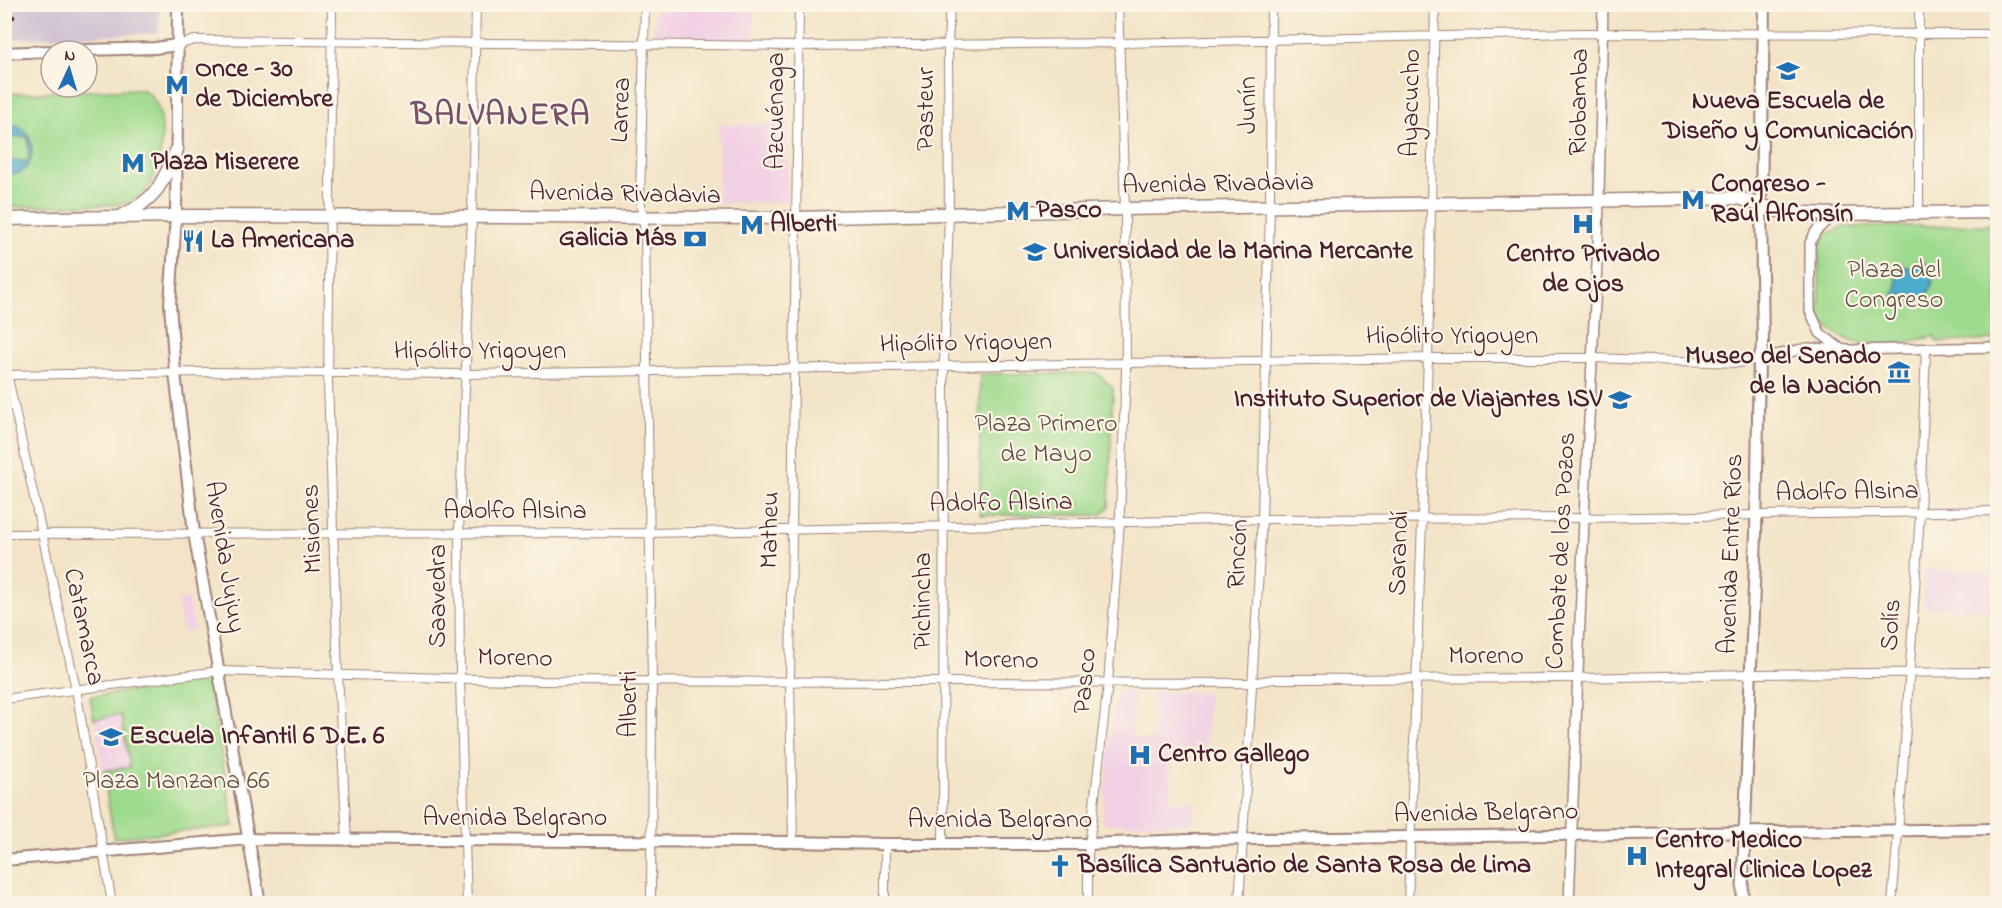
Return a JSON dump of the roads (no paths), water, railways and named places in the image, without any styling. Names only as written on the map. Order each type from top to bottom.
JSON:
[{"type":"main road","name":"Avenida Jujuy","points":[[178,4],[176,216],[170,304],[175,373],[194,533],[260,903]]},
{"type":"main road","name":"Avenida Entre Ríos","points":[[1742,903],[1757,515],[1759,359],[1763,345],[1761,206],[1764,4]]},
{"type":"main road","points":[[99,50],[177,45]]},
{"type":"main road","points":[[4,53],[39,52]]},
{"type":"main road","points":[[119,217],[144,204],[152,196],[177,148]]},
{"type":"main road","name":"Avenida Rivadavia","points":[[4,219],[176,216],[796,218],[1125,209],[1739,198],[1782,212],[1834,214],[1998,212]]},
{"type":"main road","name":"Avenida Belgrano","points":[[4,860],[249,839],[1089,844],[1998,829]]},
{"type":"street","name":"Misiones","points":[[332,4],[328,372],[338,675],[347,841]]},
{"type":"street","name":"Saavedra","points":[[467,903],[460,680],[459,533],[467,374],[476,4]]},
{"type":"street","name":"Larrea","points":[[643,217],[640,199],[645,4]]},
{"type":"street","name":"Azcuénaga","points":[[796,218],[799,4]]},
{"type":"street","name":"Pasteur","points":[[949,214],[948,45],[950,4]]},
{"type":"street","name":"Pasco","points":[[1088,903],[1089,844],[1108,684],[1120,523],[1126,373],[1125,209],[1118,4]]},
{"type":"street","name":"Junín","points":[[1270,206],[1271,4]]},
{"type":"street","name":"Ayacucho","points":[[1431,203],[1435,4]]},
{"type":"street","name":"Riobamba","points":[[1599,200],[1603,4]]},
{"type":"street","points":[[1919,4],[1919,213]]},
{"type":"street","points":[[177,45],[195,40],[798,46],[1120,43],[1603,33],[1998,34]]},
{"type":"street","name":"Combate de los Pozos","points":[[1569,903],[1599,200]]},
{"type":"street","name":"Sarandí","points":[[1408,903],[1428,358],[1431,203]]},
{"type":"street","name":"Rincón","points":[[1239,903],[1262,519],[1270,206]]},
{"type":"street","name":"Pichincha","points":[[944,844],[944,365],[949,214]]},
{"type":"street","points":[[1834,214],[1816,231],[1810,243],[1810,311],[1820,333],[1842,350]]},
{"type":"street","name":"Alberti","points":[[643,217],[648,372],[652,680],[651,903]]},
{"type":"street","name":"Matheu","points":[[793,842],[790,681],[796,218]]},
{"type":"street","name":"Hipólito Yrigoyen","points":[[6,375],[648,372],[1428,358],[1593,358],[1738,363],[1807,348],[1842,350],[1998,347]]},
{"type":"street","name":"Solís","points":[[1892,903],[1920,513],[1926,348]]},
{"type":"street","name":"Catamarca","points":[[4,360],[76,689],[112,903]]},
{"type":"street","name":"Adolfo Alsina","points":[[4,534],[650,533],[1262,519],[1584,518],[1998,511]]},
{"type":"street","name":"Moreno","points":[[4,699],[219,671],[460,680],[944,681],[1108,684],[1252,683],[1274,679],[1417,677],[1578,678],[1998,672]]},
{"type":"street","points":[[885,844],[885,903]]},
{"type":"water","points":[[12,124],[22,128],[28,136],[31,145],[29,161],[28,137],[5,137],[5,126]]},
{"type":"water","points":[[5,161],[29,161],[23,171],[15,174],[5,172]]},
{"type":"water","points":[[1920,260],[1933,275],[1932,286],[1926,297],[1921,302],[1913,296],[1894,296],[1897,284],[1894,267],[1914,267]]},
{"type":"railway","points":[[4,17],[13,17]]},
{"type":"place","name":"Nueva Escuela de Diseño y Comunicación","points":[[1788,71]]},
{"type":"place","name":"Once - 30 de Diciembre","points":[[177,85]]},
{"type":"place","name":"Plaza Miserere","points":[[133,163]]},
{"type":"place","name":"Congreso - Raúl Alfonsín","points":[[1693,200]]},
{"type":"place","name":"Pasco","points":[[1018,211]]},
{"type":"place","name":"Centro Privado de Ojos","points":[[1583,224]]},
{"type":"place","name":"Alberti","points":[[752,225]]},
{"type":"place","name":"Galicia Más","points":[[695,239]]},
{"type":"place","name":"La Americana","points":[[193,241]]},
{"type":"place","name":"Universidad de la Marina Mercante","points":[[1035,252]]},
{"type":"place","name":"Museo del Senado de la Nación","points":[[1899,372]]},
{"type":"place","name":"Instituto Superior de Viajantes ISV","points":[[1620,400]]},
{"type":"place","name":"Escuela Infantil 6 D.E. 6","points":[[111,737]]},
{"type":"place","name":"Centro Gallego","points":[[1140,755]]},
{"type":"place","name":"Centro Medico Integral Clinica Lopez","points":[[1637,856]]},
{"type":"place","name":"Basílica Santuario de Santa Rosa de Lima","points":[[1060,866]]},
{"type":"district","name":"BALVANERA","points":[[501,116]]},
{"type":"park label","name":"Plaza del Congreso","points":[[1894,286]]},
{"type":"park label","name":"Plaza Primero de Mayo","points":[[1046,440]]},
{"type":"park label","name":"Plaza Manzana 66","points":[[176,782]]}]
